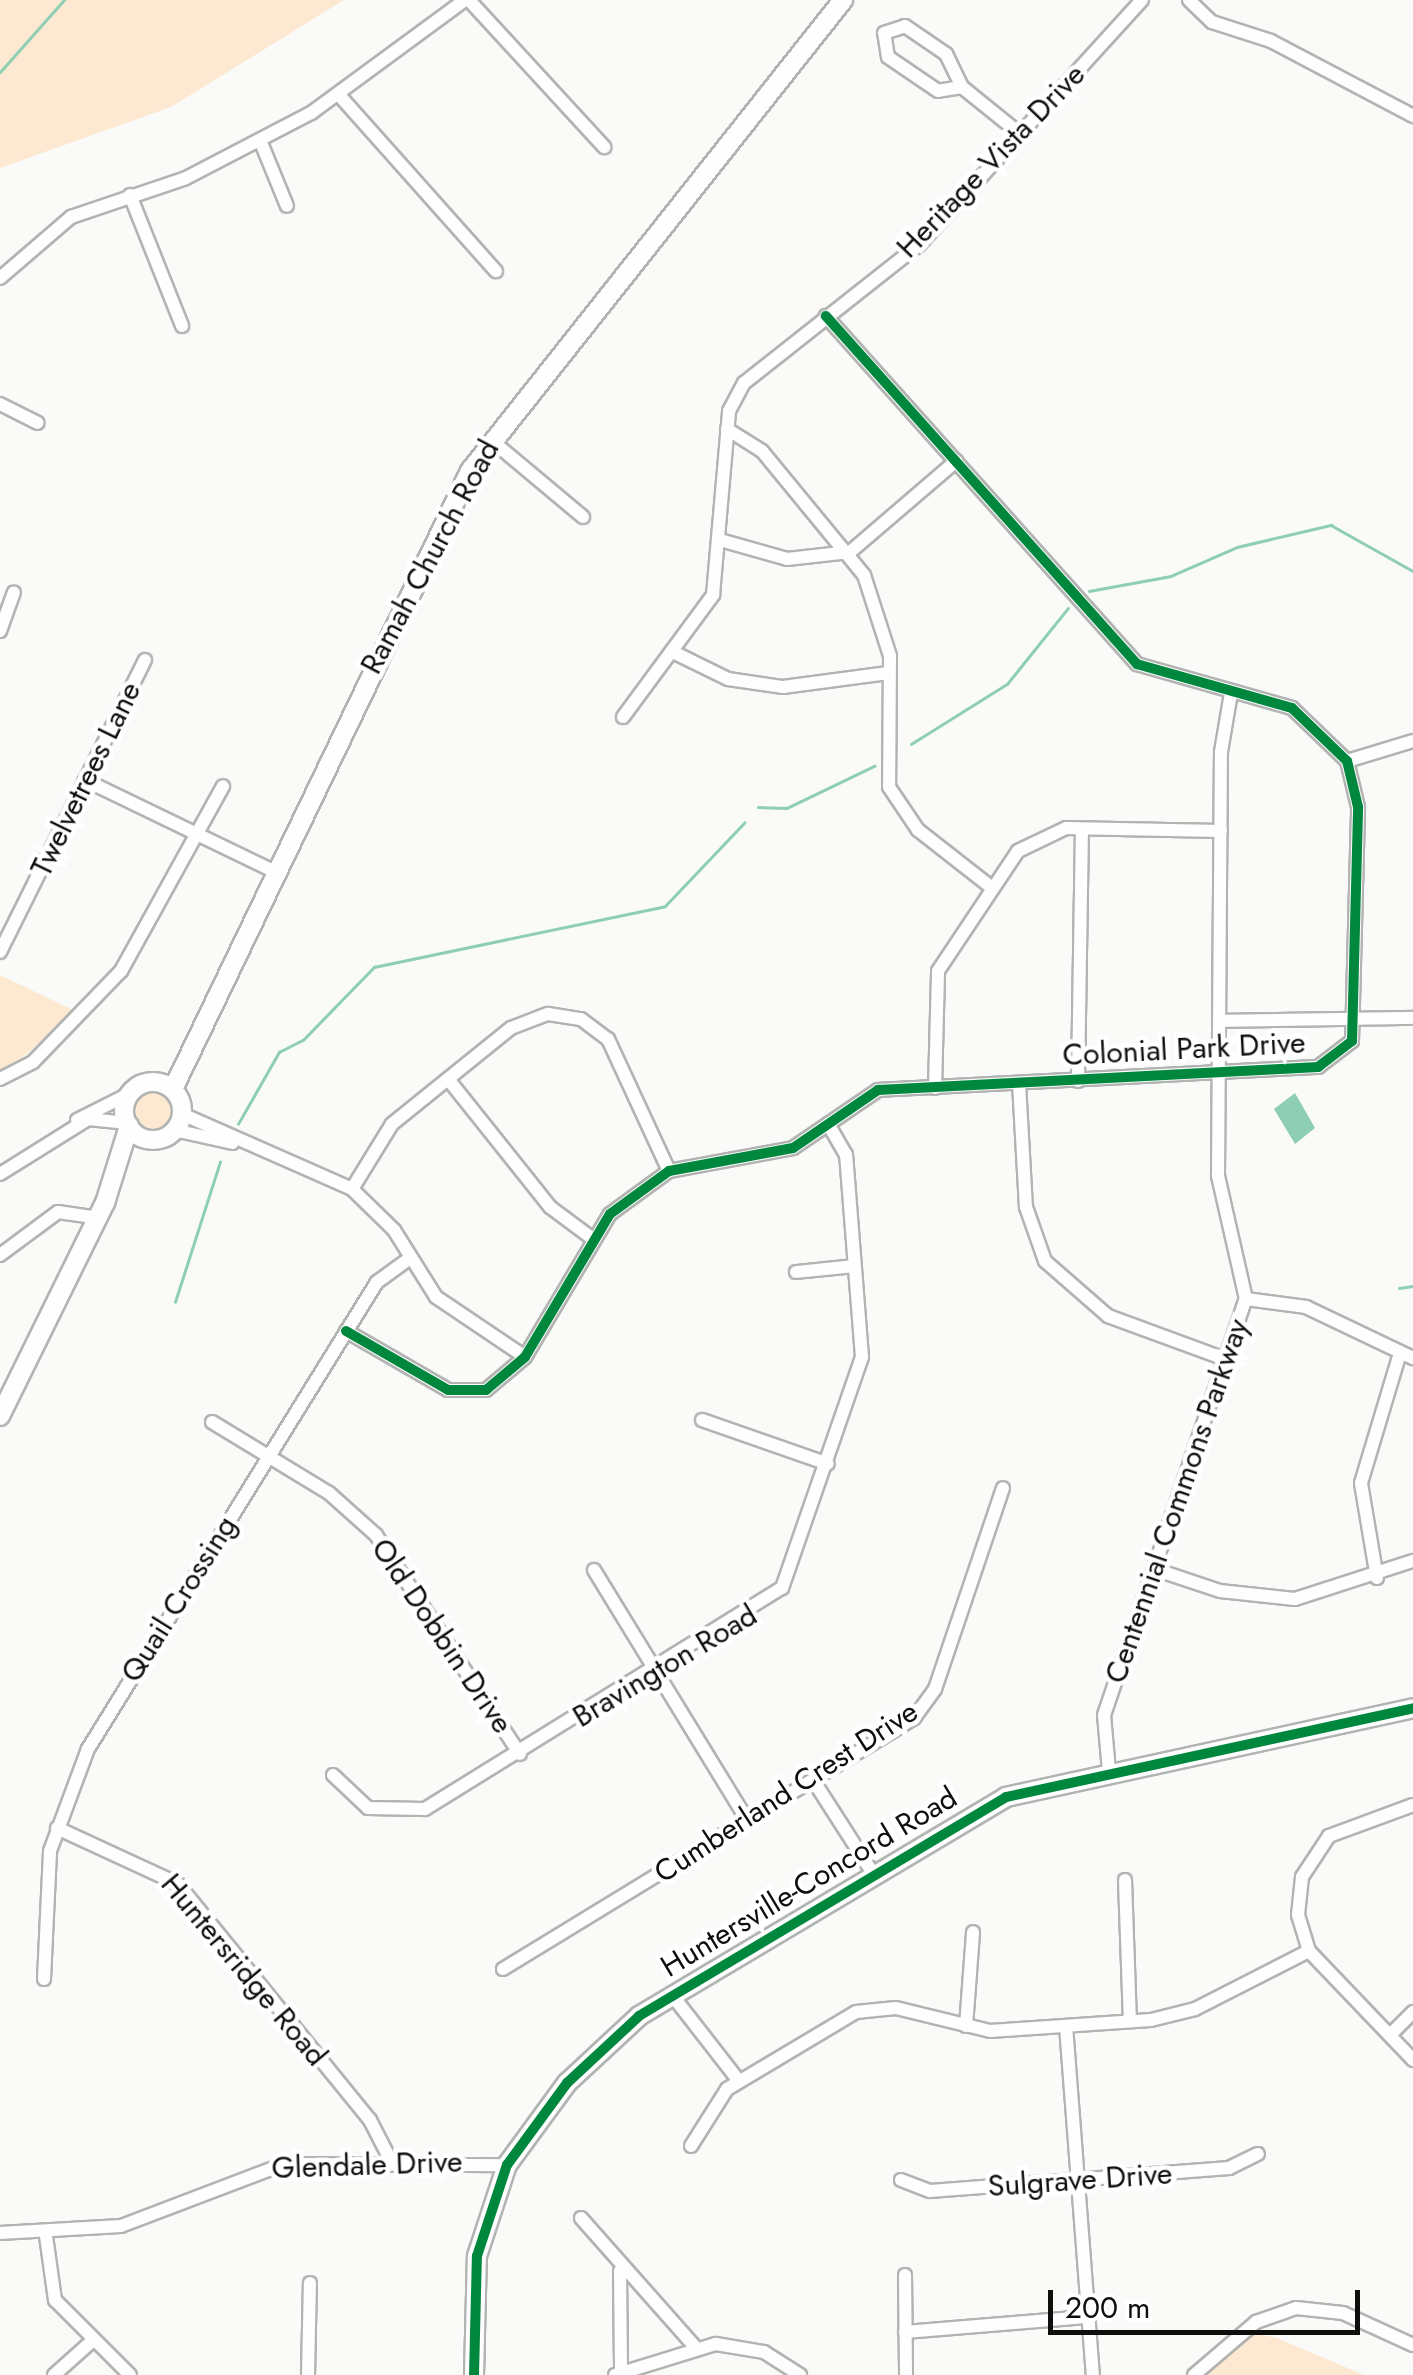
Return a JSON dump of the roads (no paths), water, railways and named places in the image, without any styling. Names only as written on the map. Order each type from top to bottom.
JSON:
[{"type":"main road","name":"Ramah Church Road","points":[[164,1085],[491,440],[844,0]]},
{"type":"main road","points":[[0,1416],[102,1210],[148,1140],[178,1122],[164,1085],[130,1093],[128,1125],[102,1210]]},
{"type":"main road","points":[[128,1125],[148,1140]]},
{"type":"main road","name":"Huntersville-Concord Road","points":[[474,2375],[477,2256],[507,2165],[579,2070],[672,1994],[981,1807],[1109,1771],[1413,1708]]},
{"type":"street","points":[[0,278],[61,222],[260,140],[339,96],[467,0],[604,147]]},
{"type":"street","name":"Heritage Vista Drive","points":[[623,716],[713,595],[727,429],[744,383],[919,245],[1142,0]]},
{"type":"street","points":[[1188,0],[1212,22],[1271,41],[1413,116]]},
{"type":"street","points":[[962,87],[938,91],[884,51],[884,34],[905,26],[946,54],[962,87],[1019,133]]},
{"type":"street","points":[[339,96],[496,271]]},
{"type":"street","points":[[260,140],[287,206]]},
{"type":"street","points":[[130,195],[182,326]]},
{"type":"street","points":[[826,316],[1138,664],[1292,708],[1348,761],[1413,741]]},
{"type":"street","points":[[0,404],[38,423]]},
{"type":"street","points":[[727,429],[762,452],[850,552],[881,615],[894,800],[992,887]]},
{"type":"street","points":[[491,440],[582,517]]},
{"type":"street","points":[[720,540],[787,559],[850,552],[956,461]]},
{"type":"street","points":[[0,630],[14,592]]},
{"type":"street","points":[[673,652],[728,678],[783,688],[888,673]]},
{"type":"street","name":"Twelvetrees Lane","points":[[0,952],[144,660]]},
{"type":"street","name":"Centennial Commons Parkway","points":[[1109,1771],[1104,1715],[1246,1299],[1218,1192],[1221,830],[1231,693]]},
{"type":"street","name":"Colonial Park Drive","points":[[346,1331],[448,1390],[486,1390],[525,1357],[593,1239],[627,1198],[670,1171],[774,1154],[878,1090],[1219,1074],[1334,1062],[1352,1041],[1355,1019],[1358,807],[1348,761]]},
{"type":"street","points":[[85,780],[271,870]]},
{"type":"street","points":[[0,1079],[33,1062],[121,971],[223,786]]},
{"type":"street","points":[[1078,1081],[1082,828]]},
{"type":"street","points":[[935,1088],[938,971],[992,887],[1034,839],[1082,828],[1221,830]]},
{"type":"street","points":[[352,1190],[392,1124],[529,1018],[581,1019],[617,1053],[670,1171]]},
{"type":"street","points":[[1219,1021],[1413,1018]]},
{"type":"street","points":[[448,1079],[550,1207],[593,1239]]},
{"type":"street","points":[[1019,1084],[1026,1207],[1045,1261],[1108,1316],[1226,1359]]},
{"type":"street","points":[[0,1174],[65,1132],[97,1104],[130,1093]]},
{"type":"street","points":[[65,1132],[102,1116],[128,1125]]},
{"type":"street","points":[[178,1122],[352,1190],[460,1318],[525,1357]]},
{"type":"street","name":"Bravington Road","points":[[333,1775],[368,1808],[414,1812],[656,1674],[782,1588],[862,1357],[846,1156],[828,1124]]},
{"type":"street","points":[[0,1255],[58,1212],[102,1210]]},
{"type":"street","name":"Quail Crossing","points":[[44,1978],[40,1930],[57,1828],[96,1733],[377,1282],[409,1258]]},
{"type":"street","points":[[796,1272],[854,1266]]},
{"type":"street","points":[[1246,1299],[1306,1307],[1406,1357],[1361,1484],[1377,1578]]},
{"type":"street","points":[[702,1420],[828,1464]]},
{"type":"street","name":"Old Dobbin Drive","points":[[212,1422],[268,1456],[376,1535],[520,1754]]},
{"type":"street","name":"Cumberland Crest Drive","points":[[503,1969],[813,1780],[928,1700],[1002,1488]]},
{"type":"street","points":[[1154,1569],[1260,1599],[1336,1593],[1413,1561]]},
{"type":"street","points":[[594,1570],[748,1821]]},
{"type":"street","points":[[813,1780],[872,1872]]},
{"type":"street","points":[[1413,1805],[1353,1820],[1318,1849],[1299,1888],[1309,1950],[1413,2060]]},
{"type":"street","name":"Huntersridge Road","points":[[57,1828],[178,1884],[370,2120],[390,2161]]},
{"type":"street","points":[[1126,1880],[1130,2022]]},
{"type":"street","points":[[966,2026],[972,1932]]},
{"type":"street","points":[[691,2146],[738,2082],[870,2008],[966,2026],[1130,2022],[1195,2009],[1309,1950]]},
{"type":"street","points":[[672,1994],[738,2082]]},
{"type":"street","points":[[1390,2035],[1413,2012]]},
{"type":"street","points":[[1066,2026],[1086,2317],[1094,2375]]},
{"type":"street","name":"Sulgrave Drive","points":[[901,2180],[930,2191],[1229,2168],[1258,2154]]},
{"type":"street","name":"Glendale Drive","points":[[0,2233],[46,2236],[122,2226],[259,2168],[390,2161],[507,2165]]},
{"type":"street","points":[[581,2218],[620,2271],[696,2348]]},
{"type":"street","points":[[46,2236],[50,2291],[92,2341],[130,2375]]},
{"type":"street","points":[[620,2271],[618,2374],[696,2348],[764,2352],[800,2375]]},
{"type":"street","points":[[905,2275],[906,2375]]},
{"type":"street","points":[[308,2375],[310,2283]]},
{"type":"street","points":[[1194,2375],[1256,2322],[1296,2308],[1342,2313],[1413,2345]]},
{"type":"street","points":[[905,2332],[1086,2317]]},
{"type":"street","points":[[54,2375],[92,2341]]},
{"type":"waterway","points":[[0,72],[64,0]]},
{"type":"waterway","points":[[1089,591],[1171,576],[1237,547],[1331,525],[1413,571]]},
{"type":"waterway","points":[[911,744],[1007,684],[1068,608]]},
{"type":"waterway","points":[[758,807],[787,808],[874,766]]},
{"type":"waterway","points":[[238,1124],[279,1052],[303,1040],[374,967],[665,906],[744,823]]},
{"type":"waterway","points":[[175,1302],[220,1162]]},
{"type":"waterway","points":[[1399,1288],[1413,1286]]}]
